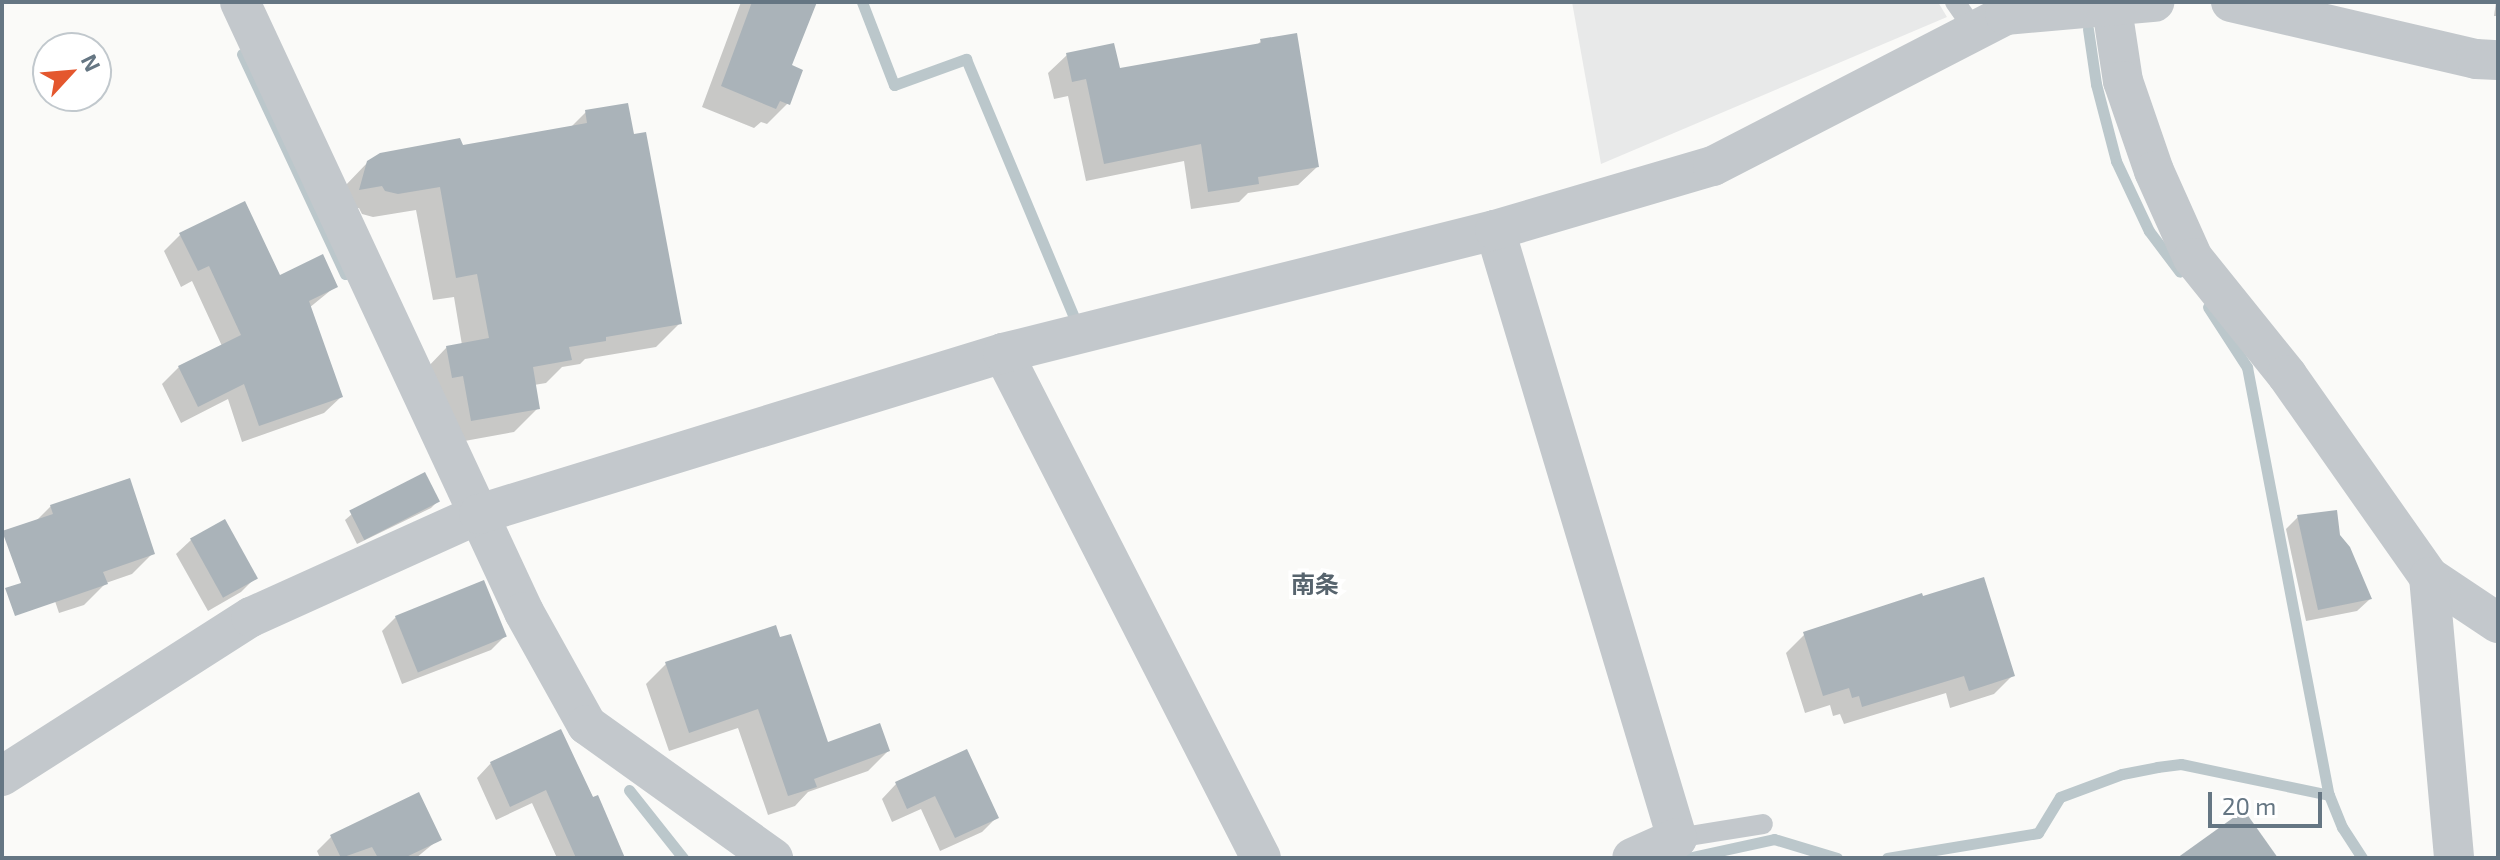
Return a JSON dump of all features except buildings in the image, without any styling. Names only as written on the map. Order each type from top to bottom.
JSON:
[{"type":"street","points":[[240,2],[524,612],[587,725],[773,858]]},
{"type":"street","points":[[2,776],[251,617],[479,514],[1003,353],[1495,230],[1713,166],[1965,16],[2154,2]]},
{"type":"street","points":[[2231,2],[2476,59],[2498,60]]},
{"type":"street","points":[[2111,3],[2123,81],[2154,171],[2193,258],[2287,375],[2429,577],[2498,623]]},
{"type":"street","points":[[1495,230],[1677,838],[1632,858]]},
{"type":"street","points":[[1003,353],[1261,858]]},
{"type":"street","points":[[2429,577],[2454,858]]},
{"type":"lane","points":[[1677,838],[1763,824]]},
{"type":"shaded area","points":[[1572,2],[1938,2],[1947,17],[1601,164]]},
{"type":"waterway","points":[[862,2],[894,85],[966,59],[1075,320]]},
{"type":"waterway","points":[[2088,29],[2096,84],[2116,161],[2149,231],[2180,272]]},
{"type":"waterway","points":[[242,54],[345,274]]},
{"type":"waterway","points":[[2208,307],[2247,367],[2329,795],[2342,827],[2362,858]]},
{"type":"waterway","points":[[1887,858],[2038,833],[2060,797],[2122,774],[2157,767],[2181,764],[2329,795]]},
{"type":"waterway","points":[[629,790],[683,858]]},
{"type":"waterway","points":[[1687,858],[1774,839],[1837,858]]},
{"type":"district","name":"南条","points":[[1315,584]]}]
